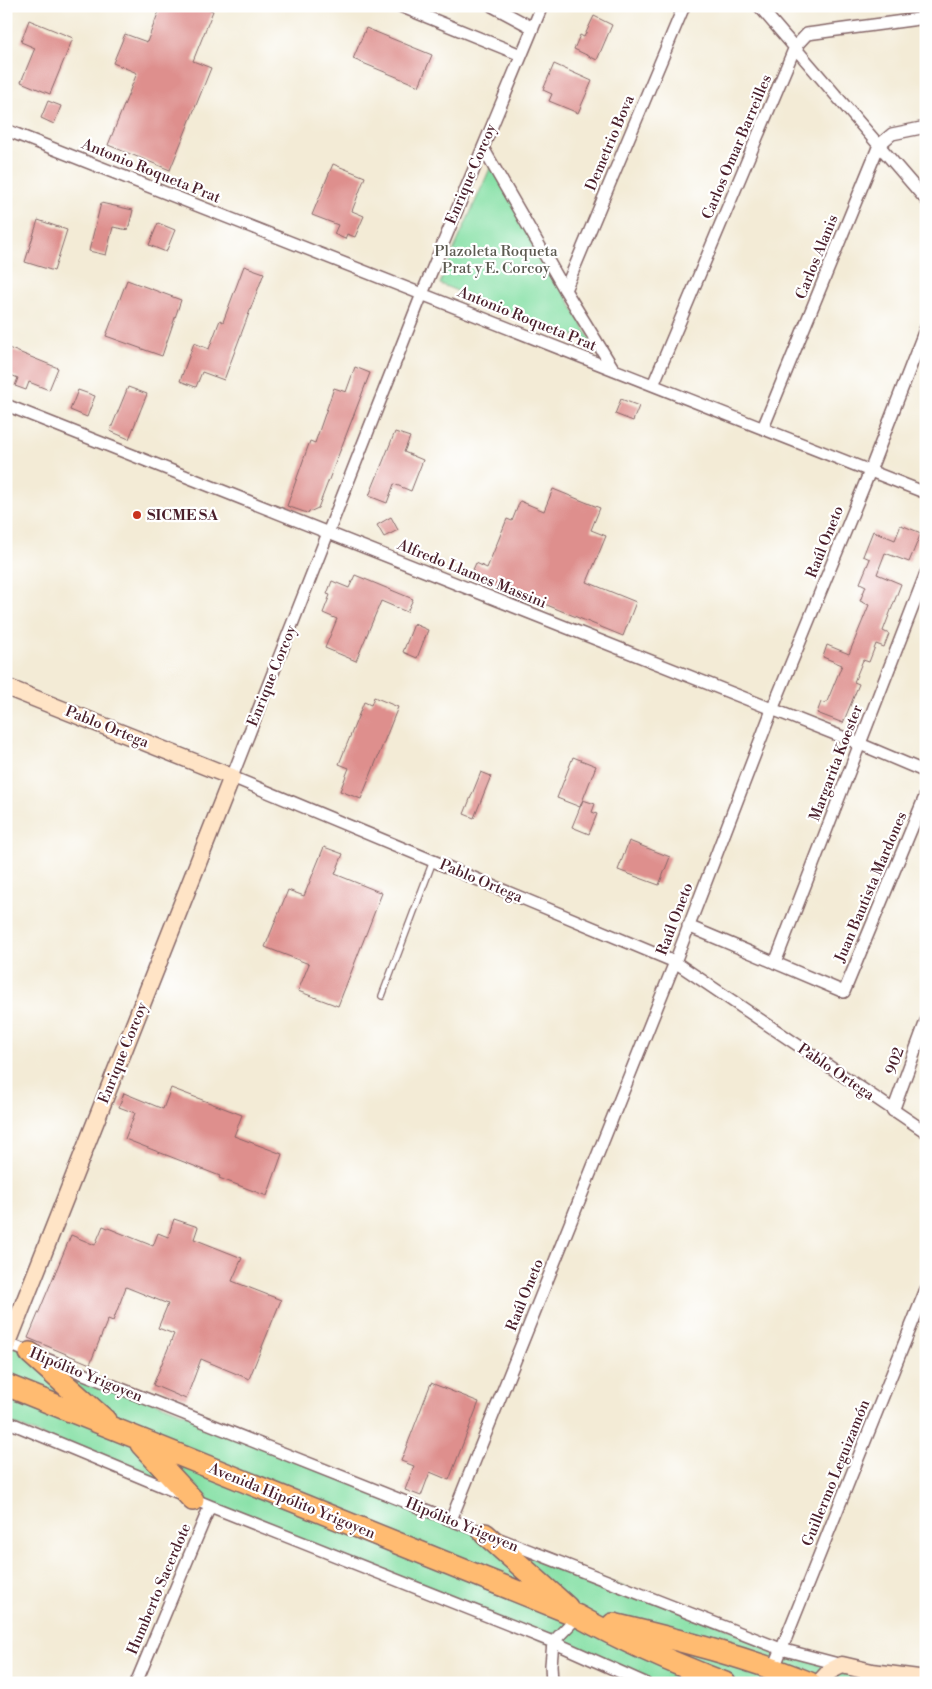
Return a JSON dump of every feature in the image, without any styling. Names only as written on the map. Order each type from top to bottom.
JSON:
[{"type":"highway","points":[[30,1352],[126,1434],[201,1503]]},
{"type":"highway","name":"Avenida Hipólito Yrigoyen","points":[[6,1386],[578,1616],[640,1647],[725,1683]]},
{"type":"highway","points":[[485,1534],[578,1616]]},
{"type":"highway","name":"Avenida Hipólito Yrigoyen","points":[[578,1616],[656,1634],[780,1667],[810,1683]]},
{"type":"street","points":[[400,6],[521,55]]},
{"type":"street","points":[[492,6],[532,28]]},
{"type":"street","name":"Enrique Corcoy","points":[[7,1345],[422,294],[542,6]]},
{"type":"street","name":"Demetrio Bova","points":[[565,290],[684,6]]},
{"type":"street","points":[[759,6],[926,200]]},
{"type":"street","name":"Carlos Omar Barreilles","points":[[653,385],[795,48],[807,34],[926,18]]},
{"type":"street","points":[[879,146],[892,134],[926,128]]},
{"type":"street","name":"Antonio Roqueta Prat","points":[[6,130],[926,493]]},
{"type":"street","name":"Carlos Alanis","points":[[763,428],[879,146]]},
{"type":"street","points":[[483,148],[565,290],[614,370]]},
{"type":"street","name":"Raúl Oneto","points":[[450,1520],[675,962],[772,710],[870,471],[926,327]]},
{"type":"street","name":"Alfredo Llames Massini","points":[[6,406],[329,532],[926,772]]},
{"type":"street","name":"Margarita Koester","points":[[775,963],[926,574]]},
{"type":"street","name":"Pablo Ortega","points":[[6,687],[232,777],[675,962],[926,1132]]},
{"type":"street","name":"Juan Bautista Mardones","points":[[775,963],[844,992],[926,794]]},
{"type":"street","points":[[688,926],[775,963]]},
{"type":"street","name":"902","points":[[893,1111],[926,1021]]},
{"type":"street","name":"Guillermo Leguizamón","points":[[780,1667],[926,1289]]},
{"type":"street","name":"Hipólito Yrigoyen","points":[[7,1345],[30,1352],[485,1534],[780,1667],[842,1664],[872,1672],[926,1680]]},
{"type":"street","points":[[6,1421],[201,1503],[553,1642],[645,1683]]},
{"type":"street","name":"Humberto Sacerdote","points":[[136,1683],[201,1503]]},
{"type":"street","points":[[552,1683],[553,1642],[578,1616]]},
{"type":"street","points":[[819,1683],[830,1671],[842,1664]]},
{"type":"lane","points":[[382,996],[433,861]]},
{"type":"green space","name":"Plazoleta Roqueta Prat y E. Corcoy","points":[[492,164],[592,342],[539,324],[440,284]]},
{"type":"green space","points":[[6,1343],[781,1649],[926,1683],[645,1683],[6,1421]]},
{"type":"building","points":[[161,6],[202,6],[213,11],[193,61],[211,68],[170,170],[108,145],[137,73],[113,63],[125,34],[147,42]]},
{"type":"building","points":[[594,16],[612,25],[597,60],[574,49],[580,35],[584,37]]},
{"type":"building","points":[[29,20],[73,38],[50,94],[21,82],[35,48],[21,42]]},
{"type":"building","points":[[366,28],[432,55],[419,86],[353,59]]},
{"type":"building","points":[[554,64],[592,81],[578,113],[549,101],[552,94],[543,90]]},
{"type":"building","points":[[48,101],[61,106],[54,124],[41,118]]},
{"type":"building","points":[[333,164],[365,177],[352,211],[364,216],[355,237],[347,234],[345,239],[334,234],[338,225],[312,215]]},
{"type":"building","points":[[101,203],[133,210],[128,230],[113,227],[106,255],[89,251]]},
{"type":"building","points":[[38,220],[67,230],[54,271],[25,262]]},
{"type":"building","points":[[158,223],[175,230],[166,252],[149,245]]},
{"type":"building","points":[[244,266],[264,273],[224,380],[202,372],[196,387],[180,381],[194,343],[209,349],[220,320],[223,322]]},
{"type":"building","points":[[127,280],[181,300],[162,356],[106,336]]},
{"type":"building","points":[[6,347],[58,368],[49,390],[29,382],[26,390],[15,386],[18,378],[6,373]]},
{"type":"building","points":[[355,367],[370,373],[318,508],[307,513],[287,506],[310,441],[315,443],[334,388],[346,392]]},
{"type":"building","points":[[128,387],[147,394],[129,439],[110,431]]},
{"type":"building","points":[[78,390],[95,396],[87,417],[70,410]]},
{"type":"building","points":[[621,399],[639,406],[633,421],[615,414]]},
{"type":"building","points":[[395,432],[410,437],[404,452],[423,460],[411,491],[394,484],[387,503],[369,496]]},
{"type":"building","points":[[553,489],[600,508],[591,530],[606,536],[587,582],[636,602],[623,636],[471,574],[476,563],[487,568],[507,519],[512,521],[520,501],[544,511]]},
{"type":"building","points":[[391,517],[398,530],[384,537],[377,525]]},
{"type":"building","points":[[901,525],[921,533],[909,562],[885,553],[877,574],[901,584],[883,631],[889,634],[884,647],[876,644],[869,662],[863,660],[854,682],[859,684],[843,723],[817,713],[821,702],[826,704],[842,665],[823,657],[827,645],[849,654],[869,605],[860,601],[866,586],[860,583],[870,559],[863,556],[873,531],[895,540]]},
{"type":"building","points":[[355,575],[413,599],[407,612],[381,601],[356,661],[325,648],[337,619],[323,613],[330,595],[327,594],[332,581],[349,588]]},
{"type":"building","points":[[414,624],[428,630],[417,658],[403,652]]},
{"type":"building","points":[[374,697],[398,707],[361,799],[340,791],[349,768],[339,764],[364,702],[371,705]]},
{"type":"building","points":[[573,757],[596,766],[580,807],[557,798]]},
{"type":"building","points":[[481,772],[491,776],[474,818],[464,814]]},
{"type":"building","points":[[583,800],[595,804],[592,812],[597,814],[589,834],[572,827]]},
{"type":"building","points":[[629,841],[670,857],[659,885],[618,870]]},
{"type":"building","points":[[324,847],[343,854],[335,874],[382,893],[338,1006],[298,991],[309,964],[265,947],[288,890],[304,896]]},
{"type":"building","points":[[171,1088],[242,1115],[234,1136],[282,1154],[267,1196],[125,1139],[135,1113],[119,1107],[124,1093],[163,1109]]},
{"type":"building","points":[[174,1219],[198,1227],[194,1239],[242,1258],[232,1281],[281,1300],[249,1379],[201,1359],[186,1399],[153,1385],[174,1334],[158,1328],[168,1304],[126,1287],[113,1321],[108,1319],[90,1364],[28,1338],[71,1235],[95,1245],[103,1226],[153,1246],[158,1233],[168,1237]]},
{"type":"building","points":[[431,1383],[479,1402],[449,1480],[430,1472],[421,1496],[405,1490],[414,1466],[401,1461]]},
{"type":"place","name":"SICME SA","points":[[137,515]]}]
